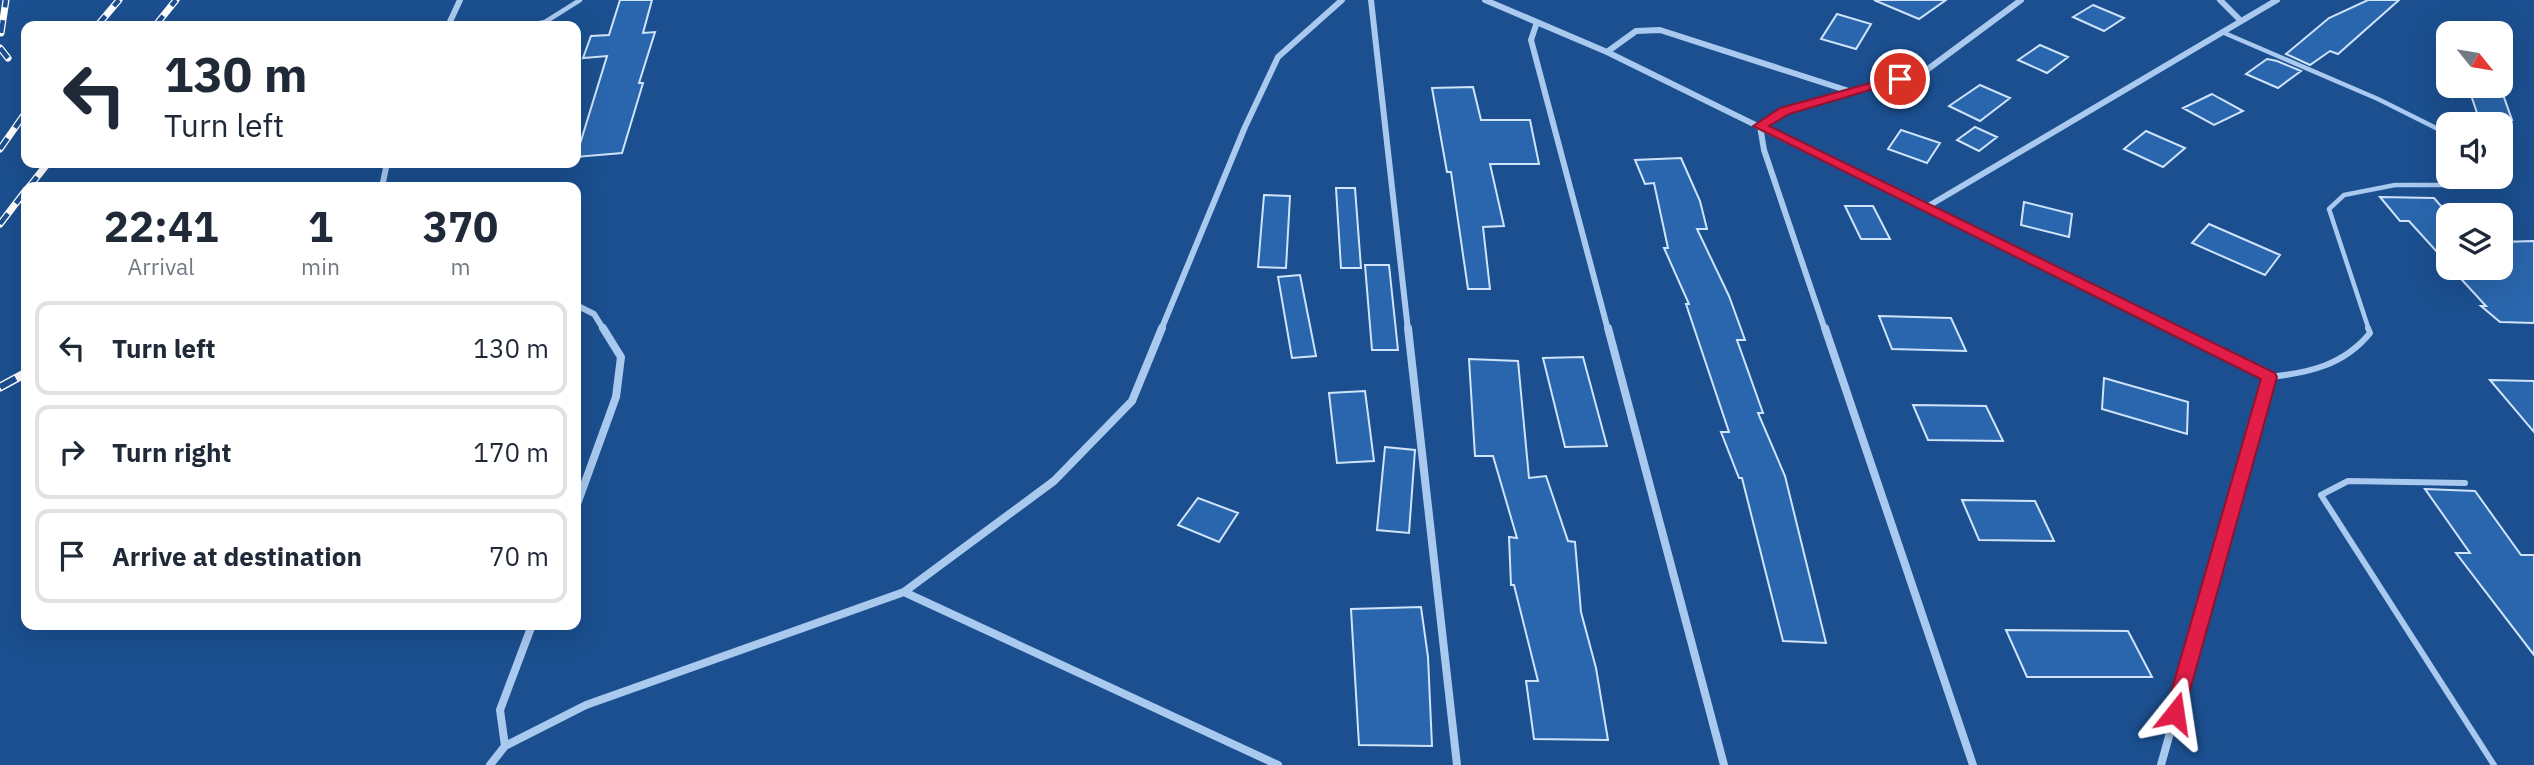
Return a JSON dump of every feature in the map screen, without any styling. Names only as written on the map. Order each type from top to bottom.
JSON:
[{"type":"street","points":[[450,21],[460,0]]},
{"type":"street","points":[[490,765],[505,746],[586,705],[904,592],[1054,481],[1132,401],[1245,127],[1278,57],[1342,0]]},
{"type":"street","points":[[1371,0],[1457,765]]},
{"type":"street","points":[[1485,0],[1607,52],[2269,377],[2161,765]]},
{"type":"street","points":[[1760,126],[1785,111],[1924,72],[2021,0]]},
{"type":"street","points":[[2220,0],[2240,20]]},
{"type":"street","points":[[1925,208],[2220,31],[2277,0]]},
{"type":"street","points":[[1537,22],[1531,40],[1724,765]]},
{"type":"street","points":[[1607,52],[1627,33],[1649,27],[1853,92]]},
{"type":"street","points":[[1760,126],[1764,150],[1973,765]]},
{"type":"street","points":[[581,307],[594,313],[621,357],[617,397],[581,494]]},
{"type":"street","points":[[904,592],[1278,765]]},
{"type":"street","points":[[505,746],[500,710],[530,630]]},
{"type":"lane","points":[[547,21],[580,0]]},
{"type":"lane","points":[[2220,31],[2378,99],[2436,128]]},
{"type":"lane","points":[[2269,377],[2314,373],[2359,349],[2370,333],[2329,209],[2344,195],[2395,185],[2436,185]]},
{"type":"lane","points":[[2465,483],[2348,481],[2321,495],[2494,765]]},
{"type":"building","points":[[620,0],[652,0],[643,33],[655,32],[622,153],[581,157],[581,141],[607,56],[583,58],[591,36],[609,35]]},
{"type":"building","points":[[1874,0],[1946,0],[1919,19]]},
{"type":"building","points":[[2368,0],[2399,0],[2338,54],[2330,51],[2310,65],[2286,54],[2329,18]]},
{"type":"building","points":[[2093,5],[2124,18],[2104,31],[2073,17]]},
{"type":"building","points":[[1837,14],[1871,24],[1856,49],[1821,39]]},
{"type":"building","points":[[2040,45],[2068,57],[2047,73],[2018,60]]},
{"type":"building","points":[[2267,59],[2301,71],[2278,88],[2246,74]]},
{"type":"building","points":[[1980,85],[2010,98],[1980,121],[1949,106]]},
{"type":"building","points":[[1473,87],[1481,120],[1530,120],[1539,164],[1490,164],[1504,226],[1483,227],[1490,289],[1468,289],[1451,172],[1447,172],[1432,88]]},
{"type":"building","points":[[2212,94],[2243,111],[2214,125],[2183,108]]},
{"type":"building","points":[[2472,98],[2504,98],[2509,112],[2477,112]]},
{"type":"building","points":[[1975,127],[1997,137],[1979,151],[1957,140]]},
{"type":"building","points":[[1901,130],[1940,143],[1927,163],[1888,149]]},
{"type":"building","points":[[2146,131],[2185,148],[2163,167],[2124,149]]},
{"type":"building","points":[[1681,158],[1700,201],[1707,229],[1697,229],[1729,296],[1745,340],[1737,340],[1763,413],[1758,413],[1785,476],[1826,643],[1783,641],[1742,478],[1739,478],[1721,432],[1729,432],[1686,304],[1689,304],[1664,248],[1668,248],[1654,183],[1645,184],[1635,160]]},
{"type":"building","points":[[1336,188],[1355,188],[1361,268],[1341,268]]},
{"type":"building","points":[[1264,195],[1290,196],[1286,268],[1258,267]]},
{"type":"building","points":[[2380,197],[2434,198],[2438,203],[2436,203],[2436,251],[2409,221],[2400,221]]},
{"type":"building","points":[[2024,202],[2072,214],[2069,237],[2021,225]]},
{"type":"building","points":[[1845,206],[1873,206],[1890,239],[1861,239]]},
{"type":"building","points":[[2209,224],[2280,255],[2265,275],[2192,243]]},
{"type":"building","points":[[2534,241],[2534,323],[2500,322],[2481,306],[2486,306],[2462,280],[2513,280],[2513,242]]},
{"type":"building","points":[[1365,265],[1389,265],[1398,350],[1372,350]]},
{"type":"building","points":[[1300,275],[1316,356],[1292,358],[1278,277]]},
{"type":"building","points":[[1879,316],[1951,318],[1966,351],[1892,349]]},
{"type":"building","points":[[1583,357],[1607,446],[1565,447],[1543,358]]},
{"type":"building","points":[[1469,359],[1518,361],[1529,478],[1546,476],[1568,541],[1575,542],[1581,612],[1596,668],[1608,740],[1534,739],[1526,681],[1538,681],[1514,585],[1511,585],[1509,537],[1517,538],[1493,456],[1475,456]]},
{"type":"building","points":[[2104,378],[2188,402],[2187,434],[2102,409]]},
{"type":"building","points":[[2490,380],[2534,381],[2534,432]]},
{"type":"building","points":[[1365,391],[1374,461],[1337,463],[1329,393]]},
{"type":"building","points":[[1913,405],[1986,406],[2003,441],[1928,440]]},
{"type":"building","points":[[1385,447],[1415,450],[1409,533],[1377,530]]},
{"type":"building","points":[[2425,489],[2475,491],[2521,555],[2534,555],[2534,655],[2456,553],[2470,553]]},
{"type":"building","points":[[1198,498],[1238,513],[1219,542],[1178,525]]},
{"type":"building","points":[[1962,500],[2035,501],[2054,541],[1979,540]]},
{"type":"building","points":[[1421,607],[1428,657],[1432,746],[1359,745],[1351,609]]},
{"type":"building","points":[[2006,630],[2128,631],[2152,677],[2027,677]]},
{"type":"railway","points":[[1,33],[6,0]]},
{"type":"railway","points":[[101,21],[119,0]]},
{"type":"railway","points":[[159,21],[176,0]]},
{"type":"railway","points":[[0,48],[8,58]]},
{"type":"railway","points":[[0,149],[21,119]]},
{"type":"railway","points":[[33,182],[44,168]]},
{"type":"railway","points":[[0,224],[21,197]]},
{"type":"railway","points":[[0,387],[21,376]]},
{"type":"route","points":[[1900,79],[1785,111],[1760,126],[2269,377],[2175,713]]}]
